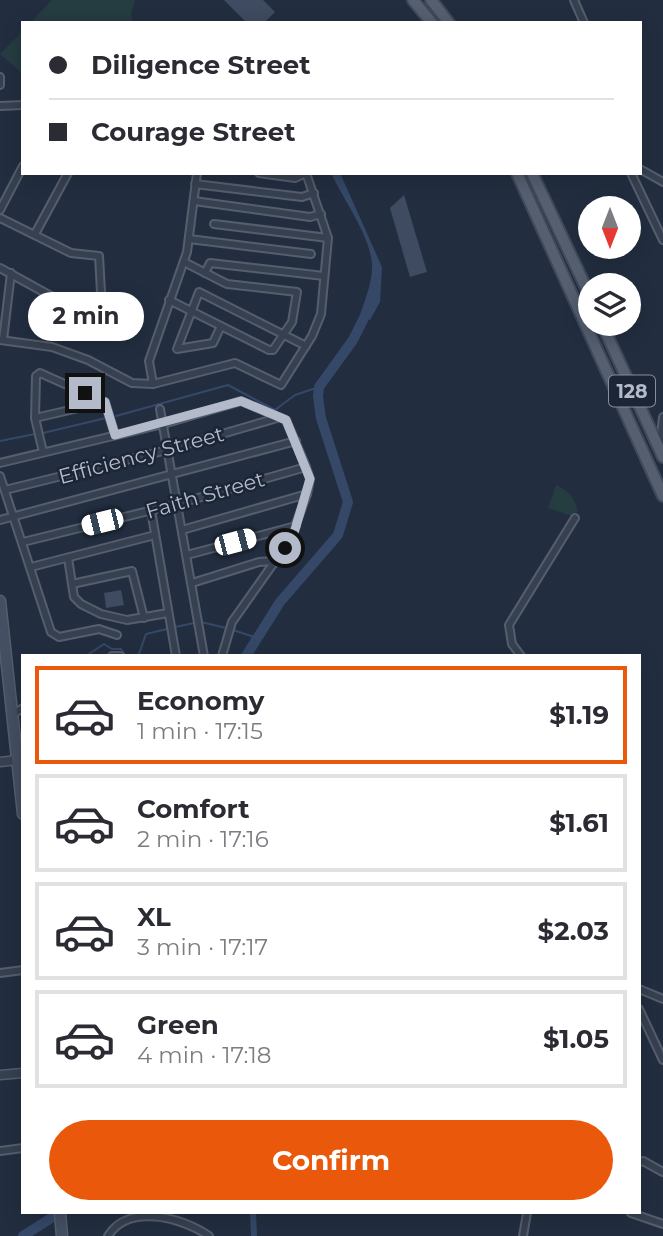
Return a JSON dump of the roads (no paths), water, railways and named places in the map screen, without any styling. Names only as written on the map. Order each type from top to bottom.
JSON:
[{"type":"main road","points":[[413,0],[430,21]]},
{"type":"main road","points":[[431,0],[447,21]]},
{"type":"main road","name":"128","points":[[518,175],[663,496]]},
{"type":"main road","points":[[533,175],[579,273]]},
{"type":"main road","name":"128","points":[[607,336],[661,453]]},
{"type":"main road","points":[[0,601],[4,664],[21,772]]},
{"type":"main road","points":[[60,1214],[62,1236]]},
{"type":"street","points":[[574,0],[583,21]]},
{"type":"street","points":[[0,77],[0,85]]},
{"type":"street","points":[[0,106],[21,106]]},
{"type":"street","points":[[0,210],[21,170]]},
{"type":"street","points":[[642,170],[663,182]]},
{"type":"street","points":[[35,234],[67,175]]},
{"type":"street","points":[[153,384],[149,361],[184,262],[197,175]]},
{"type":"street","points":[[273,175],[295,178],[302,175]]},
{"type":"street","points":[[11,273],[2,340],[52,347],[88,360],[132,383],[153,384],[235,363],[281,385],[306,346],[321,314],[327,238],[307,175]]},
{"type":"street","points":[[632,175],[663,240]]},
{"type":"street","points":[[195,184],[302,197],[314,193]]},
{"type":"street","points":[[194,201],[310,218],[321,214]]},
{"type":"street","points":[[0,218],[71,253],[99,256],[101,292],[89,317]]},
{"type":"street","points":[[214,224],[327,238]]},
{"type":"street","points":[[189,239],[311,254]]},
{"type":"street","points":[[170,300],[269,351],[273,350],[292,322],[297,294],[227,284],[184,262]]},
{"type":"street","points":[[205,273],[210,263],[324,276]]},
{"type":"street","points":[[0,268],[109,328]]},
{"type":"street","points":[[221,326],[213,343],[178,351],[189,310],[200,292],[306,346]]},
{"type":"street","points":[[43,452],[35,418],[36,376],[40,373],[105,402],[115,435]]},
{"type":"street","points":[[0,463],[163,424],[241,401],[289,423],[310,479],[307,494],[296,526],[232,622],[223,654]]},
{"type":"street","points":[[35,418],[105,402]]},
{"type":"street","points":[[160,409],[204,654]]},
{"type":"street","points":[[661,453],[663,417]]},
{"type":"street","name":"Efficiency Street","points":[[5,490],[167,450],[277,418]]},
{"type":"street","points":[[0,520],[296,441]]},
{"type":"street","name":"Faith Street","points":[[23,542],[177,504],[306,467]]},
{"type":"street","points":[[0,476],[54,637],[99,629],[117,635]]},
{"type":"street","points":[[181,530],[307,494]]},
{"type":"street","points":[[151,510],[176,654]]},
{"type":"street","points":[[520,654],[512,644],[509,625],[575,518]]},
{"type":"street","points":[[187,555],[296,526]]},
{"type":"street","points":[[31,567],[155,535]]},
{"type":"street","points":[[68,558],[76,601],[114,617],[144,618],[168,613]]},
{"type":"street","points":[[192,583],[260,562],[274,561]]},
{"type":"street","points":[[72,584],[132,571],[144,618]]},
{"type":"street","points":[[110,632],[114,617]]},
{"type":"street","points":[[13,714],[21,709]]},
{"type":"street","points":[[0,762],[18,760]]},
{"type":"street","points":[[0,973],[21,970]]},
{"type":"street","points":[[641,990],[663,999]]},
{"type":"street","points":[[641,1013],[663,1060]]},
{"type":"street","points":[[0,1075],[21,1073]]},
{"type":"street","points":[[0,1151],[21,1148]]},
{"type":"street","points":[[641,1162],[663,1172]]},
{"type":"street","points":[[523,1236],[527,1214]]},
{"type":"street","points":[[634,1214],[663,1224]]},
{"type":"street","points":[[107,1236],[121,1222],[151,1216],[182,1223],[208,1236]]},
{"type":"water","points":[[332,175],[341,175],[382,267],[380,302],[370,320],[359,318],[368,292],[372,264],[361,229]]},
{"type":"waterway","points":[[247,654],[280,602],[338,535],[348,502],[321,418],[319,387],[353,340],[368,310]]},
{"type":"waterway","points":[[116,416],[228,385],[275,410],[295,395],[319,387]]},
{"type":"waterway","points":[[43,433],[106,418]]},
{"type":"waterway","points":[[0,441],[35,434]]},
{"type":"waterway","points":[[201,622],[226,628]]},
{"type":"waterway","points":[[175,627],[194,623]]},
{"type":"waterway","points":[[139,654],[146,634],[167,629]]},
{"type":"waterway","points":[[233,630],[257,638]]},
{"type":"waterway","points":[[89,654],[104,644],[112,649],[121,649],[125,654]]},
{"type":"waterway","points":[[23,1236],[57,1214]]},
{"type":"waterway","points":[[253,1214],[254,1236]]}]
